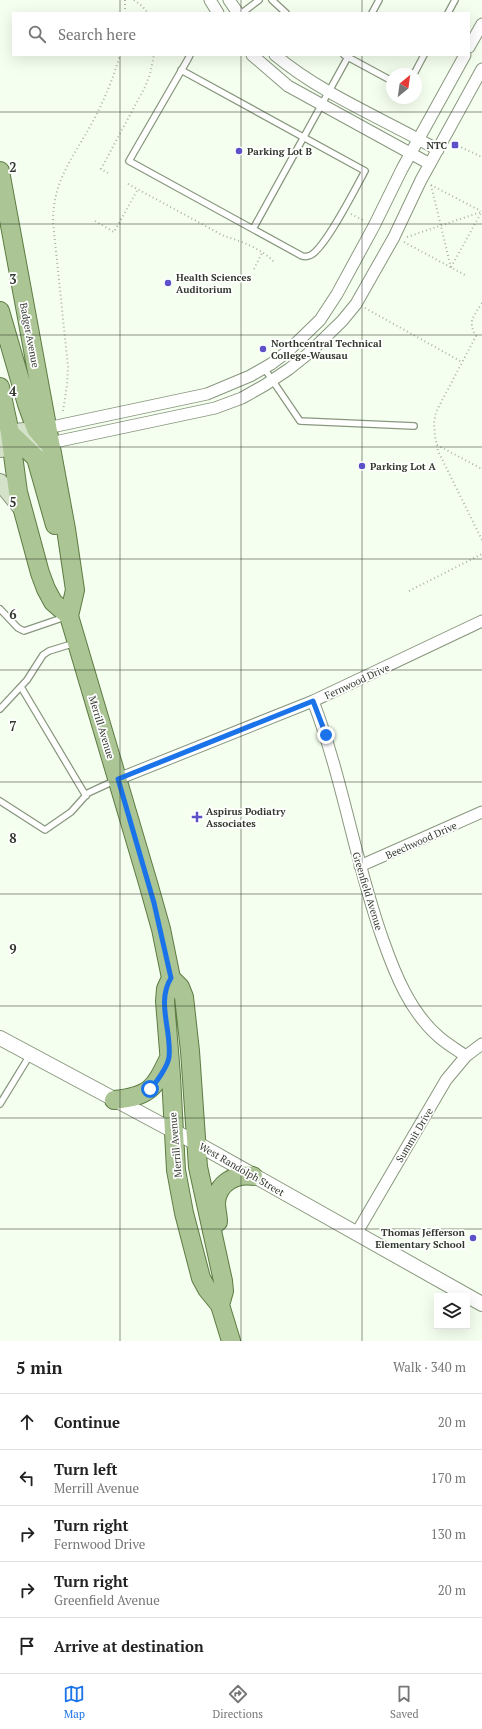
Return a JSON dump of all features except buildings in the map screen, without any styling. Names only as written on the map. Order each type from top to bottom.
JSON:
[{"type":"main road","name":"Badger Avenue","points":[[0,171],[44,433]]},
{"type":"main road","points":[[0,311],[25,400],[44,433],[9,442]]},
{"type":"main road","points":[[0,387],[22,510],[40,573],[46,589],[55,605],[70,616]]},
{"type":"main road","name":"Merrill Avenue","points":[[44,433],[74,584],[74,598],[70,616],[156,910],[171,978],[183,993],[186,1008],[198,1167],[218,1254],[224,1288],[220,1305]]},
{"type":"main road","points":[[9,442],[37,461],[52,517],[74,584]]},
{"type":"main road","points":[[0,482],[22,510]]},
{"type":"main road","name":"Merrill Avenue","points":[[171,978],[167,986],[165,998],[176,1170],[184,1213],[201,1278],[207,1289],[220,1305],[231,1341]]},
{"type":"main road","points":[[114,1100],[134,1097],[147,1092],[157,1080],[169,1058]]},
{"type":"main road","points":[[218,1254],[219,1229],[216,1204],[217,1196],[224,1185],[236,1176],[253,1176]]},
{"type":"street","points":[[210,0],[217,12]]},
{"type":"street","points":[[229,0],[237,12]]},
{"type":"street","points":[[470,45],[482,24]]},
{"type":"street","points":[[253,56],[283,83],[430,164]]},
{"type":"street","points":[[276,56],[301,75],[438,150]]},
{"type":"street","points":[[44,433],[198,397],[229,386],[264,368],[287,352],[314,326],[326,311],[347,277],[411,153],[464,56]]},
{"type":"street","points":[[44,433],[215,408],[242,398],[289,370],[342,320],[356,304],[394,237],[430,164],[482,69]]},
{"type":"street","name":"Fernwood Drive","points":[[118,779],[313,701],[482,621]]},
{"type":"street","name":"Greenfield Avenue","points":[[313,701],[332,759],[367,893],[385,947],[407,996],[421,1017],[438,1036],[466,1056]]},
{"type":"street","name":"Beechwood Drive","points":[[360,866],[482,812]]},
{"type":"street","name":"West Randolph Street","points":[[0,1038],[196,1143],[482,1304]]},
{"type":"street","name":"Summit Drive","points":[[356,1234],[446,1080],[466,1056],[482,1044]]},
{"type":"lane","points":[[243,12],[259,0]]},
{"type":"lane","points":[[272,0],[285,12]]},
{"type":"lane","points":[[373,12],[379,0]]},
{"type":"lane","points":[[449,12],[455,0]]},
{"type":"lane","points":[[181,70],[365,171],[332,228],[320,246],[310,256],[302,256],[129,161],[181,70],[189,56]]},
{"type":"lane","points":[[253,229],[330,91],[347,56],[386,78]]},
{"type":"lane","points":[[417,68],[423,56]]},
{"type":"lane","points":[[264,368],[300,421],[414,426]]},
{"type":"lane","points":[[0,609],[18,628],[24,631],[70,616]]},
{"type":"lane","points":[[0,709],[21,687],[46,653],[77,642]]},
{"type":"lane","points":[[21,687],[86,796]]},
{"type":"lane","points":[[0,801],[45,830],[71,812],[94,790],[118,779]]},
{"type":"lane","points":[[0,1104],[31,1055]]},
{"type":"path","points":[[125,0],[125,12]]},
{"type":"path","points":[[134,0],[147,12]]},
{"type":"path","points":[[62,411],[67,385],[68,367],[53,222],[53,204],[56,190],[65,170],[108,92],[120,56]]},
{"type":"path","points":[[108,173],[100,169],[145,87],[150,74],[154,56]]},
{"type":"path","points":[[453,143],[482,157]]},
{"type":"path","points":[[128,184],[224,236],[237,240],[262,253],[274,262]]},
{"type":"path","points":[[451,268],[431,185],[482,212]]},
{"type":"path","points":[[95,221],[114,232],[138,189]]},
{"type":"path","points":[[465,275],[401,241],[407,236],[482,212]]},
{"type":"path","points":[[451,268],[482,212]]},
{"type":"path","points":[[357,217],[367,222]]},
{"type":"path","points":[[254,269],[262,253]]},
{"type":"path","points":[[482,303],[472,320],[471,328],[476,336],[436,412],[434,423],[436,445],[482,540]]},
{"type":"path","points":[[362,307],[462,362]]},
{"type":"path","points":[[436,445],[482,469]]},
{"type":"path","points":[[409,592],[482,554]]},
{"type":"place","name":"NTC","points":[[455,145]]},
{"type":"place","name":"Parking Lot B","points":[[239,151]]},
{"type":"place","name":"Health Sciences Auditorium","points":[[168,283]]},
{"type":"place","name":"Northcentral Technical College-Wausau","points":[[263,349]]},
{"type":"place","name":"Parking Lot A","points":[[362,466]]},
{"type":"place","name":"Aspirus Podiatry Associates","points":[[197,817]]},
{"type":"place","name":"Thomas Jefferson Elementary School","points":[[473,1238]]},
{"type":"route","points":[[150,1089],[155,1084],[169,1058],[165,994],[171,978],[164,941],[154,903],[118,779],[313,701],[326,735]]}]
